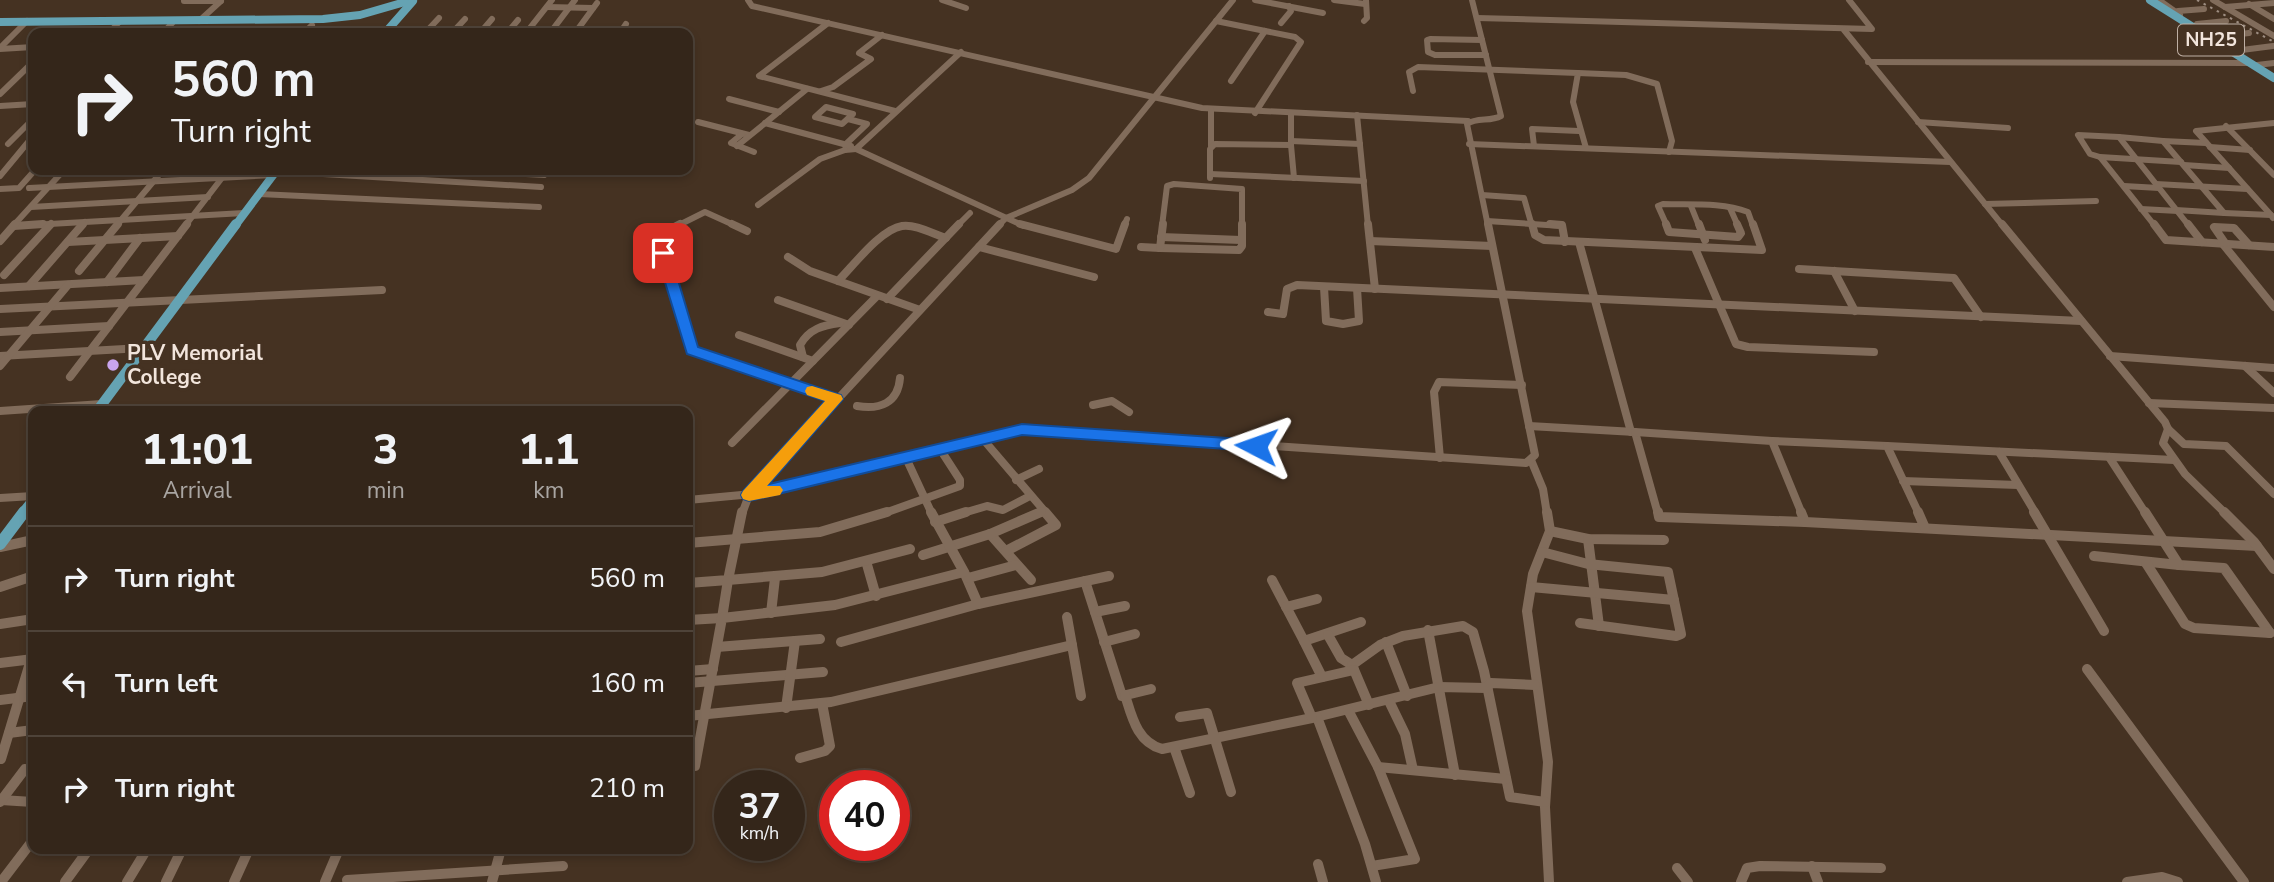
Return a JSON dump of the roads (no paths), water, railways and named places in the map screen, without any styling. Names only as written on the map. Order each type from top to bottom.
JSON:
[{"type":"main road","points":[[0,22],[348,18],[413,0]]},
{"type":"main road","points":[[389,28],[413,0]]},
{"type":"main road","name":"NH25","points":[[2156,0],[2179,11],[2253,63]]},
{"type":"main road","name":"NH25","points":[[2156,0],[2274,76]]},
{"type":"main road","points":[[101,406],[273,175]]},
{"type":"main road","points":[[0,546],[28,505]]},
{"type":"street","points":[[530,28],[552,0]]},
{"type":"street","points":[[554,28],[575,0]]},
{"type":"street","points":[[748,0],[752,6],[1211,110],[1468,121],[1497,119],[1501,116],[1472,0]]},
{"type":"street","points":[[942,0],[966,8]]},
{"type":"street","points":[[693,766],[717,648],[735,539],[749,495],[1006,219],[1072,190],[1089,178],[1233,0]]},
{"type":"street","points":[[1255,0],[1323,13]]},
{"type":"street","points":[[1334,0],[1366,2],[1367,18],[1364,21]]},
{"type":"street","points":[[1477,18],[1872,29],[1849,0]]},
{"type":"street","points":[[2211,0],[2249,21],[2273,18]]},
{"type":"street","points":[[2211,0],[2272,33]]},
{"type":"street","points":[[184,1],[222,1]]},
{"type":"street","points":[[199,21],[222,1]]},
{"type":"street","points":[[2225,6],[2244,1],[2274,3]]},
{"type":"street","points":[[2244,1],[2273,18]]},
{"type":"street","points":[[547,7],[595,5],[579,28]]},
{"type":"street","points":[[1281,23],[1291,11],[1289,6]]},
{"type":"street","points":[[2179,11],[2204,9]]},
{"type":"street","points":[[430,28],[439,18]]},
{"type":"street","points":[[457,28],[465,19]]},
{"type":"street","points":[[484,28],[492,19]]},
{"type":"street","points":[[512,28],[518,20]]},
{"type":"street","points":[[0,49],[27,21]]},
{"type":"street","points":[[114,28],[120,21]]},
{"type":"street","points":[[168,28],[174,21]]},
{"type":"street","points":[[2197,24],[2226,21]]},
{"type":"street","points":[[1216,22],[1295,37],[1301,42],[1255,113]]},
{"type":"street","points":[[828,23],[759,76],[895,111]]},
{"type":"street","points":[[623,28],[626,24]]},
{"type":"street","points":[[309,28],[312,25]]},
{"type":"street","points":[[1844,30],[2150,403],[2168,429],[2190,445],[2227,446],[2274,494]]},
{"type":"street","points":[[1231,81],[1265,31]]},
{"type":"street","points":[[2211,36],[2249,33]]},
{"type":"street","points":[[816,92],[834,87],[871,59],[859,53],[882,35]]},
{"type":"street","points":[[1482,40],[1430,39],[1427,40],[1428,52],[1434,55],[1486,55]]},
{"type":"street","points":[[2234,51],[2273,46]]},
{"type":"street","points":[[0,49],[28,47]]},
{"type":"street","points":[[856,149],[961,52]]},
{"type":"street","points":[[1868,62],[2274,63]]},
{"type":"street","points":[[0,94],[28,67]]},
{"type":"street","points":[[1413,91],[1409,72],[1413,68],[1626,75],[1657,85],[1672,141],[1669,152]]},
{"type":"street","points":[[1578,73],[1572,100],[1586,148]]},
{"type":"street","points":[[754,152],[731,142],[765,123],[807,89]]},
{"type":"street","points":[[729,99],[779,112]]},
{"type":"street","points":[[0,106],[28,104]]},
{"type":"street","points":[[826,107],[853,114],[848,119],[842,124],[815,117],[826,107]]},
{"type":"street","points":[[1209,186],[1211,110]]},
{"type":"street","points":[[1291,113],[1294,178]]},
{"type":"street","points":[[1357,116],[1375,289]]},
{"type":"street","points":[[848,119],[878,127]]},
{"type":"street","points":[[693,500],[749,495],[1007,432],[1037,429],[1526,463],[1535,455],[1488,221],[1469,144],[1468,121]]},
{"type":"street","points":[[698,122],[746,135]]},
{"type":"street","points":[[1918,122],[2008,128]]},
{"type":"street","points":[[4,144],[28,123]]},
{"type":"street","points":[[765,123],[856,149],[1006,219],[1044,233],[1112,249],[1119,248],[1127,219]]},
{"type":"street","points":[[758,205],[820,159],[846,147],[867,124]]},
{"type":"street","points":[[2272,217],[2196,129],[2271,124],[2274,130]]},
{"type":"street","points":[[2226,126],[2274,175]]},
{"type":"street","points":[[1534,146],[1532,129],[1579,131]]},
{"type":"street","points":[[2229,168],[2100,157],[2090,154],[2078,135],[2250,150]]},
{"type":"street","points":[[2119,137],[2202,242]]},
{"type":"street","points":[[4,144],[28,141]]},
{"type":"street","points":[[1672,141],[1690,153]]},
{"type":"street","points":[[2163,141],[2224,212]]},
{"type":"street","points":[[1211,146],[1218,143],[1360,144]]},
{"type":"street","points":[[0,176],[28,144]]},
{"type":"street","points":[[1469,144],[1950,162]]},
{"type":"street","points":[[2100,157],[2165,240],[2273,248]]},
{"type":"street","points":[[1210,174],[1364,181]]},
{"type":"street","points":[[0,189],[19,188],[31,175]]},
{"type":"street","points":[[0,241],[60,175]]},
{"type":"street","points":[[79,271],[158,175]]},
{"type":"street","points":[[69,377],[224,175]]},
{"type":"street","points":[[29,188],[248,175]]},
{"type":"street","points":[[316,181],[322,175]]},
{"type":"street","points":[[387,175],[541,187]]},
{"type":"street","points":[[478,184],[486,175]]},
{"type":"street","points":[[514,186],[522,175]]},
{"type":"street","points":[[1141,247],[1160,248],[1234,251],[1241,248],[1242,189],[1167,186],[1160,248]]},
{"type":"street","points":[[2124,186],[2247,189]]},
{"type":"street","points":[[259,194],[539,206]]},
{"type":"street","points":[[1482,195],[1524,198],[1535,235],[1540,239],[1762,250],[1748,212],[1730,208],[1663,204],[1658,206],[1669,232],[1702,236],[1741,235],[1730,208]]},
{"type":"street","points":[[31,206],[208,197]]},
{"type":"street","points":[[1985,204],[2096,201]]},
{"type":"street","points":[[1691,206],[1708,248]]},
{"type":"street","points":[[2141,209],[2272,217]]},
{"type":"street","points":[[747,231],[705,212],[662,233],[659,238],[690,349],[836,399]]},
{"type":"street","points":[[887,299],[970,213]]},
{"type":"street","points":[[14,226],[244,214]]},
{"type":"street","points":[[1565,242],[1562,225],[1567,216]]},
{"type":"street","points":[[1488,221],[1562,225]]},
{"type":"street","points":[[29,286],[85,222]]},
{"type":"street","points":[[4,275],[51,224]]},
{"type":"street","points":[[838,281],[883,237],[897,228],[906,226],[946,238]]},
{"type":"street","points":[[2249,245],[2234,228],[2214,227],[2223,243],[2274,307]]},
{"type":"street","points":[[68,242],[178,236]]},
{"type":"street","points":[[1161,237],[1241,240]]},
{"type":"street","points":[[107,282],[140,238]]},
{"type":"street","points":[[1370,242],[1492,246]]},
{"type":"street","points":[[1579,242],[1659,517],[2257,546]]},
{"type":"street","points":[[979,247],[1094,277]]},
{"type":"street","points":[[1695,248],[1733,342],[1741,346],[1874,352]]},
{"type":"street","points":[[788,257],[810,271],[920,310]]},
{"type":"street","points":[[1798,269],[1954,278],[1981,317]]},
{"type":"street","points":[[1835,271],[1854,311]]},
{"type":"street","points":[[0,288],[145,280]]},
{"type":"street","points":[[0,366],[4,355],[68,285]]},
{"type":"street","points":[[1268,312],[1283,314],[1287,289],[1291,286],[1324,286],[2081,321]]},
{"type":"street","points":[[1324,286],[1326,321],[1333,323],[1359,321],[1357,288]]},
{"type":"street","points":[[0,309],[382,290]]},
{"type":"street","points":[[732,443],[791,384],[808,359],[877,296]]},
{"type":"street","points":[[778,300],[845,323]]},
{"type":"street","points":[[808,359],[800,345],[808,333],[817,327],[845,323]]},
{"type":"street","points":[[0,332],[109,326]]},
{"type":"street","points":[[739,335],[808,359]]},
{"type":"street","points":[[4,355],[142,348]]},
{"type":"street","points":[[2110,356],[2274,368]]},
{"type":"street","points":[[2245,366],[2274,393]]},
{"type":"street","points":[[857,406],[877,407],[892,400],[900,392],[900,378]]},
{"type":"street","points":[[1440,458],[1434,392],[1439,382],[1522,385]]},
{"type":"street","points":[[1093,405],[1106,400],[1118,401],[1129,412]]},
{"type":"street","points":[[2150,403],[2274,408]]},
{"type":"street","points":[[1,412],[28,411]]},
{"type":"street","points":[[1529,426],[1772,441],[2174,460]]},
{"type":"street","points":[[2168,429],[2163,443],[2174,460],[2257,546],[2274,569]]},
{"type":"street","points":[[982,438],[1056,525],[1006,551]]},
{"type":"street","points":[[1772,441],[1805,522]]},
{"type":"street","points":[[1886,446],[1925,528]]},
{"type":"street","points":[[693,543],[820,532],[854,524],[960,486],[960,480],[940,449]]},
{"type":"street","points":[[1999,452],[2104,631]]},
{"type":"street","points":[[2109,457],[2179,565]]},
{"type":"street","points":[[906,458],[978,604]]},
{"type":"street","points":[[1531,460],[1543,489],[1550,531],[1531,587],[1527,611],[1535,685],[1548,762],[1545,802],[1549,882]]},
{"type":"street","points":[[1016,480],[1039,469]]},
{"type":"street","points":[[1903,481],[2018,485]]},
{"type":"street","points":[[936,522],[990,506],[1003,510],[1030,496]]},
{"type":"street","points":[[0,498],[28,498]]},
{"type":"street","points":[[923,555],[990,534],[1044,511]]},
{"type":"street","points":[[1550,531],[1588,539],[1664,540]]},
{"type":"street","points":[[990,534],[1031,580]]},
{"type":"street","points":[[1588,539],[1599,626]]},
{"type":"street","points":[[0,546],[28,541]]},
{"type":"street","points":[[693,583],[775,578],[822,572],[910,550]]},
{"type":"street","points":[[1542,552],[1570,563],[1668,572],[1680,636],[1580,623]]},
{"type":"street","points":[[2094,556],[2146,563],[2224,568],[2270,633],[2194,628],[2185,624],[2146,563]]},
{"type":"street","points":[[866,561],[876,596]]},
{"type":"street","points":[[693,620],[835,605],[1016,565]]},
{"type":"street","points":[[841,642],[978,604],[1109,576]]},
{"type":"street","points":[[0,587],[28,578]]},
{"type":"street","points":[[771,613],[775,578]]},
{"type":"street","points":[[1272,580],[1322,677]]},
{"type":"street","points":[[1085,581],[1122,696],[1151,689]]},
{"type":"street","points":[[1531,587],[1674,600]]},
{"type":"street","points":[[1286,607],[1317,599]]},
{"type":"street","points":[[1095,612],[1125,606]]},
{"type":"street","points":[[1067,617],[1081,696]]},
{"type":"street","points":[[0,624],[28,621]]},
{"type":"street","points":[[1304,641],[1361,622]]},
{"type":"street","points":[[1376,882],[1314,718],[1297,683],[1353,668],[1386,642],[1429,630],[1463,626],[1473,632],[1485,671],[1486,688],[1510,797],[1545,802]]},
{"type":"street","points":[[1429,630],[1455,775]]},
{"type":"street","points":[[1104,642],[1135,634]]},
{"type":"street","points":[[1328,635],[1341,658],[1353,668],[1369,705]]},
{"type":"street","points":[[717,648],[820,639]]},
{"type":"street","points":[[786,708],[796,641]]},
{"type":"street","points":[[1386,642],[1407,696]]},
{"type":"street","points":[[693,716],[822,703],[1072,645]]},
{"type":"street","points":[[0,663],[28,658]]},
{"type":"street","points":[[693,671],[713,669]]},
{"type":"street","points":[[2087,669],[2244,882]]},
{"type":"street","points":[[1,759],[28,672]]},
{"type":"street","points":[[693,683],[823,672]]},
{"type":"street","points":[[1125,695],[1142,740],[1154,748],[1174,747],[1314,718],[1439,687],[1486,688],[1491,683],[1535,685]]},
{"type":"street","points":[[0,700],[28,696]]},
{"type":"street","points":[[1389,701],[1405,734],[1413,770]]},
{"type":"street","points":[[800,758],[825,751],[830,746],[822,703]]},
{"type":"street","points":[[1348,710],[1378,767],[1415,859],[1372,866]]},
{"type":"street","points":[[1180,717],[1207,713],[1231,792]]},
{"type":"street","points":[[9,733],[28,731]]},
{"type":"street","points":[[1174,747],[1190,793]]},
{"type":"street","points":[[1378,767],[1506,779]]},
{"type":"street","points":[[1,801],[25,769]]},
{"type":"street","points":[[1,801],[28,802]]},
{"type":"street","points":[[1,882],[28,847]]},
{"type":"street","points":[[65,882],[85,854]]},
{"type":"street","points":[[127,882],[144,854]]},
{"type":"street","points":[[166,882],[180,854]]},
{"type":"street","points":[[234,882],[247,854]]},
{"type":"street","points":[[325,882],[337,854]]},
{"type":"street","points":[[493,876],[500,854]]},
{"type":"street","points":[[1318,863],[1324,882]]},
{"type":"street","points":[[347,880],[493,876],[563,866]]},
{"type":"street","points":[[1812,866],[1818,882]]},
{"type":"street","points":[[1677,868],[1688,882]]},
{"type":"street","points":[[1741,882],[1746,868],[1881,868]]},
{"type":"street","points":[[2127,882],[2162,877],[2178,882]]},
{"type":"railway","points":[[2197,0],[2274,42]]},
{"type":"place","name":"PLV Memorial College","points":[[113,365]]}]
